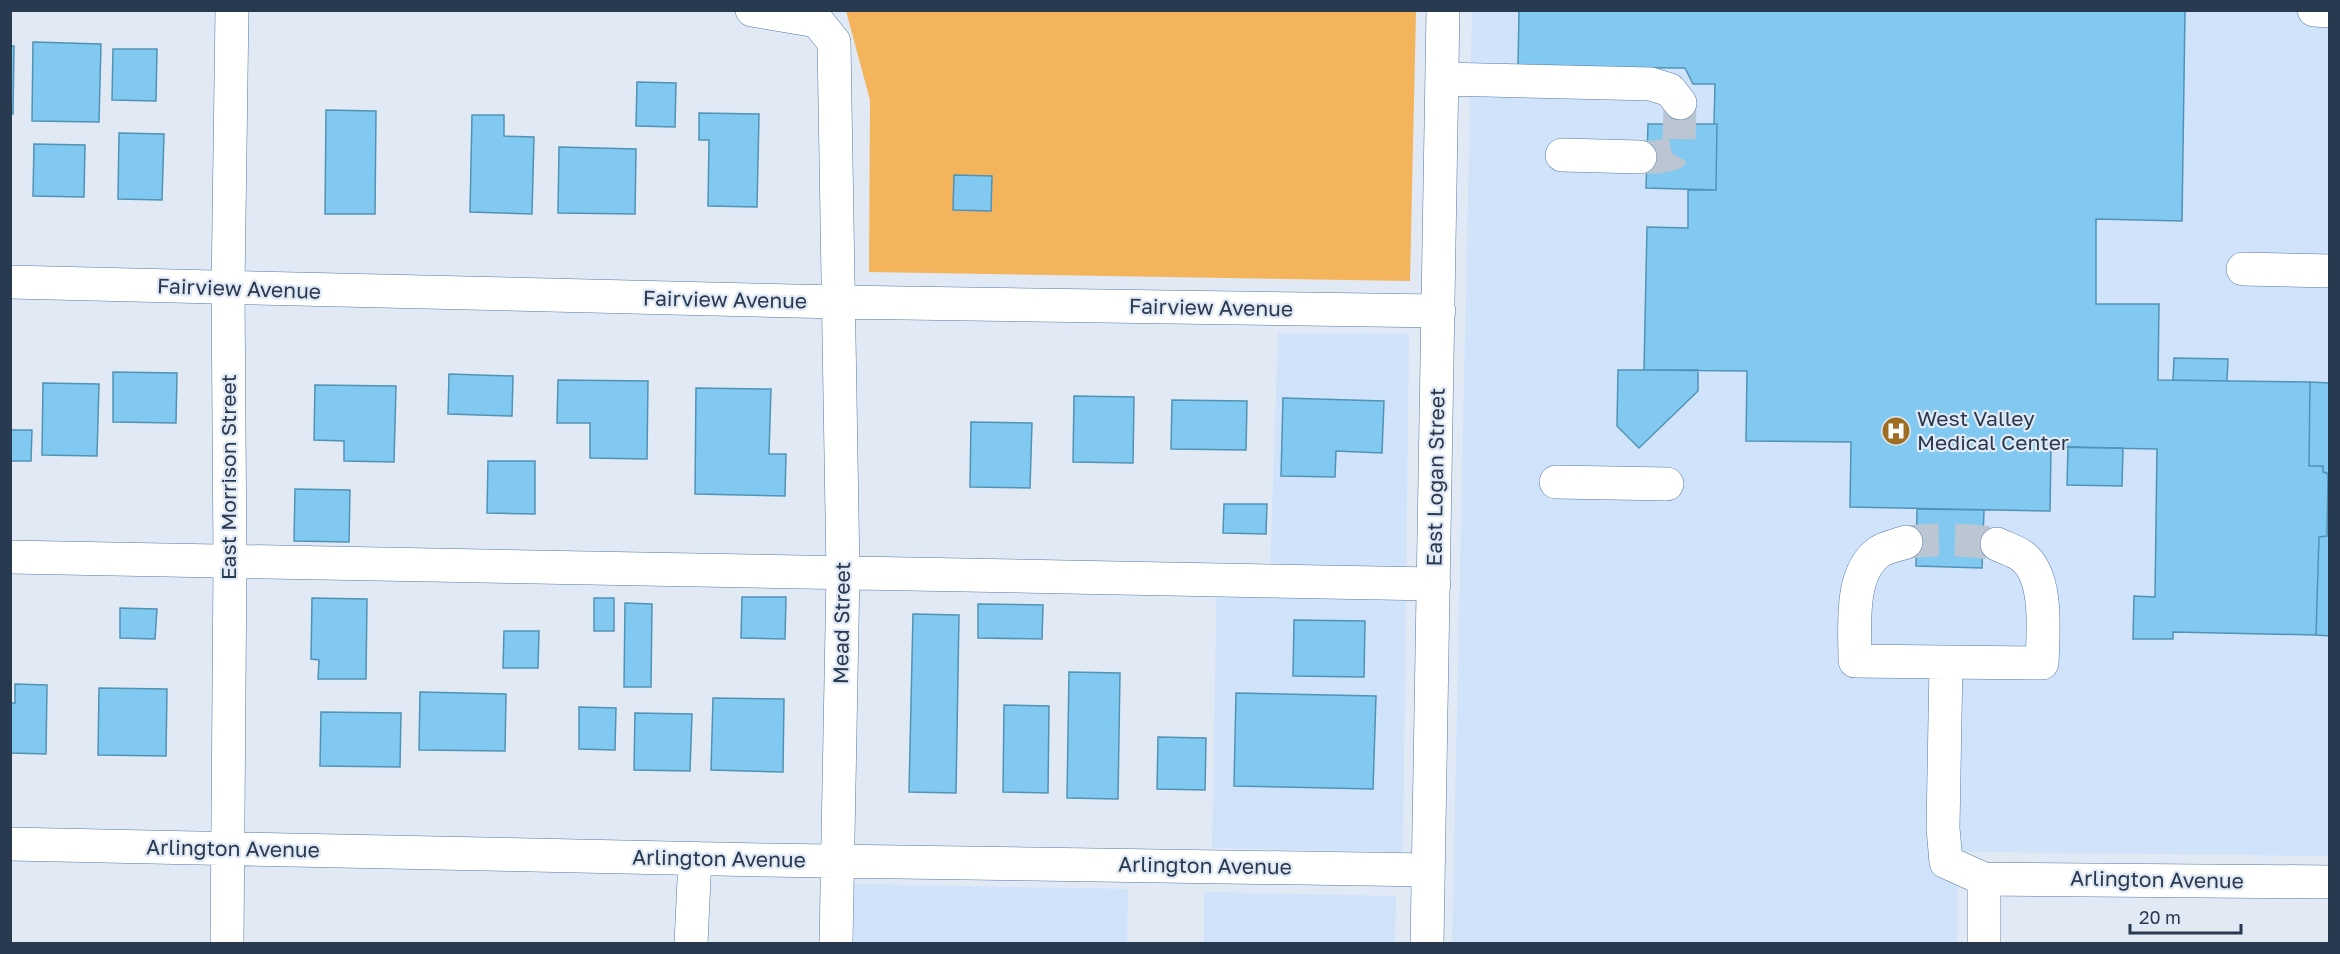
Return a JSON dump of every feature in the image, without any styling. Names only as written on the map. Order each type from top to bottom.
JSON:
[{"type":"street","name":"East Morrison Street","points":[[227,944],[230,561],[228,289],[232,10]]},
{"type":"street","name":"Mead Street","points":[[752,10],[817,21],[834,42],[843,573],[836,944]]},
{"type":"street","name":"East Logan Street","points":[[1427,944],[1443,10]]},
{"type":"street","points":[[2314,10],[2330,11]]},
{"type":"street","points":[[1443,79],[1652,84],[1670,90],[1680,103]]},
{"type":"street","points":[[1562,155],[1640,157]]},
{"type":"street","points":[[2243,269],[2330,271]]},
{"type":"street","name":"Fairview Avenue","points":[[10,282],[839,303],[1439,311]]},
{"type":"street","points":[[1556,482],[1666,484]]},
{"type":"street","points":[[1906,542],[1879,552],[1864,568],[1856,600],[1855,661],[2042,663],[2043,607],[2039,580],[2024,557],[1997,544]]},
{"type":"street","points":[[10,557],[1434,584]]},
{"type":"street","points":[[1946,663],[1943,828],[1946,862],[1984,879],[1984,944]]},
{"type":"street","name":"Arlington Avenue","points":[[10,844],[1428,870]]},
{"type":"street","points":[[691,944],[695,858]]},
{"type":"street","name":"Arlington Avenue","points":[[1984,879],[2330,882]]},
{"type":"shaded area","points":[[846,11],[1416,11],[1410,281],[869,272],[870,100]]},
{"type":"shaded area","name":"West Valley Medical Center","points":[[1472,11],[2329,11],[2329,856],[1959,852],[1957,943],[1452,944]]},
{"type":"shaded area","points":[[1278,333],[1409,333],[1403,852],[1212,848],[1217,573],[1270,573]]},
{"type":"shaded area","points":[[854,884],[1128,889],[1127,943],[854,943]]},
{"type":"shaded area","points":[[1204,892],[1396,896],[1395,943],[1204,943]]},
{"type":"building","name":"West Valley Medical Center","points":[[1519,10],[2185,10],[2182,221],[2096,219],[2096,304],[2159,304],[2158,380],[2310,382],[2309,466],[2323,466],[2323,472],[2328,474],[2327,536],[2319,537],[2316,635],[2173,632],[2173,639],[2133,639],[2134,596],[2155,597],[2157,449],[2051,447],[2050,511],[1850,507],[1851,442],[1746,441],[1747,371],[1644,370],[1647,227],[1688,228],[1688,190],[1716,190],[1715,84],[1693,84],[1685,68],[1518,67]]},
{"type":"building","points":[[33,42],[101,44],[99,122],[32,121]]},
{"type":"building","points":[[10,46],[14,46],[13,114],[10,114]]},
{"type":"building","points":[[113,49],[157,49],[156,101],[112,100]]},
{"type":"building","points":[[637,82],[676,83],[675,127],[636,126]]},
{"type":"building","points":[[326,110],[376,111],[375,214],[325,214]]},
{"type":"building","points":[[699,113],[759,114],[757,207],[708,206],[709,140],[699,140]]},
{"type":"building","points":[[472,115],[504,115],[504,136],[534,137],[532,214],[470,212]]},
{"type":"building","points":[[1648,124],[1717,124],[1716,190],[1646,188]]},
{"type":"building","points":[[119,133],[164,134],[162,200],[118,199]]},
{"type":"building","points":[[34,144],[85,145],[84,197],[33,196]]},
{"type":"building","points":[[559,147],[636,149],[635,214],[558,213]]},
{"type":"building","points":[[954,175],[992,176],[991,211],[953,210]]},
{"type":"building","points":[[2174,358],[2228,359],[2227,381],[2173,380]]},
{"type":"building","points":[[1618,370],[1698,370],[1698,391],[1639,448],[1617,426]]},
{"type":"building","points":[[113,372],[177,373],[176,423],[113,422]]},
{"type":"building","points":[[449,374],[513,376],[512,416],[448,414]]},
{"type":"building","points":[[558,380],[648,381],[647,459],[590,458],[590,423],[557,423]]},
{"type":"building","points":[[2310,382],[2330,383],[2330,474],[2323,472],[2323,466],[2309,466]]},
{"type":"building","points":[[43,383],[99,384],[97,456],[42,455]]},
{"type":"building","points":[[315,385],[396,386],[394,462],[344,461],[344,441],[314,440]]},
{"type":"building","points":[[696,388],[771,389],[769,454],[786,454],[785,496],[695,494]]},
{"type":"building","points":[[1074,396],[1134,397],[1133,463],[1073,462]]},
{"type":"building","points":[[1283,398],[1384,401],[1382,453],[1336,451],[1335,477],[1281,476]]},
{"type":"building","points":[[1172,400],[1247,401],[1246,450],[1171,449]]},
{"type":"building","points":[[971,422],[1032,423],[1030,488],[970,487]]},
{"type":"building","points":[[10,430],[32,430],[31,461],[10,461]]},
{"type":"building","points":[[2068,447],[2123,448],[2122,486],[2067,485]]},
{"type":"building","points":[[488,461],[535,461],[535,514],[487,513]]},
{"type":"building","points":[[2328,478],[2330,478],[2330,636],[2316,635],[2319,537],[2327,536]]},
{"type":"building","points":[[295,489],[350,490],[349,542],[294,541]]},
{"type":"building","points":[[1224,504],[1267,504],[1266,534],[1223,533]]},
{"type":"building","points":[[1917,509],[1984,510],[1982,568],[1916,566]]},
{"type":"building","points":[[742,597],[786,597],[785,639],[741,638]]},
{"type":"building","points":[[312,598],[367,599],[366,679],[318,679],[319,660],[311,659]]},
{"type":"building","points":[[594,598],[614,598],[614,631],[594,631]]},
{"type":"building","points":[[625,603],[652,604],[651,687],[624,687]]},
{"type":"building","points":[[978,604],[1043,605],[1042,639],[978,638]]},
{"type":"building","points":[[120,608],[157,609],[155,639],[120,638]]},
{"type":"building","points":[[913,614],[959,615],[956,793],[909,792]]},
{"type":"building","points":[[1294,620],[1365,621],[1364,677],[1293,676]]},
{"type":"building","points":[[504,631],[539,631],[538,668],[503,668]]},
{"type":"building","points":[[1069,672],[1120,673],[1118,799],[1067,798]]},
{"type":"building","points":[[15,684],[47,685],[46,754],[10,753],[10,703],[15,703]]},
{"type":"building","points":[[99,688],[167,689],[166,756],[98,755]]},
{"type":"building","points":[[420,692],[506,694],[505,751],[419,750]]},
{"type":"building","points":[[1236,693],[1376,696],[1373,789],[1234,786]]},
{"type":"building","points":[[713,698],[784,699],[783,772],[711,770]]},
{"type":"building","points":[[1004,705],[1049,706],[1048,793],[1003,792]]},
{"type":"building","points":[[579,707],[616,708],[615,750],[579,749]]},
{"type":"building","points":[[321,712],[401,713],[400,767],[320,766]]},
{"type":"building","points":[[635,713],[692,714],[690,771],[634,770]]},
{"type":"building","points":[[1158,737],[1206,738],[1205,790],[1157,789]]},
{"type":"tunnel","points":[[1640,157],[1672,154],[1679,142],[1680,103]]},
{"type":"tunnel","points":[[1906,542],[1952,540],[1997,544]]},
{"type":"place","name":"West Valley Medical Center","points":[[1896,431]]}]
